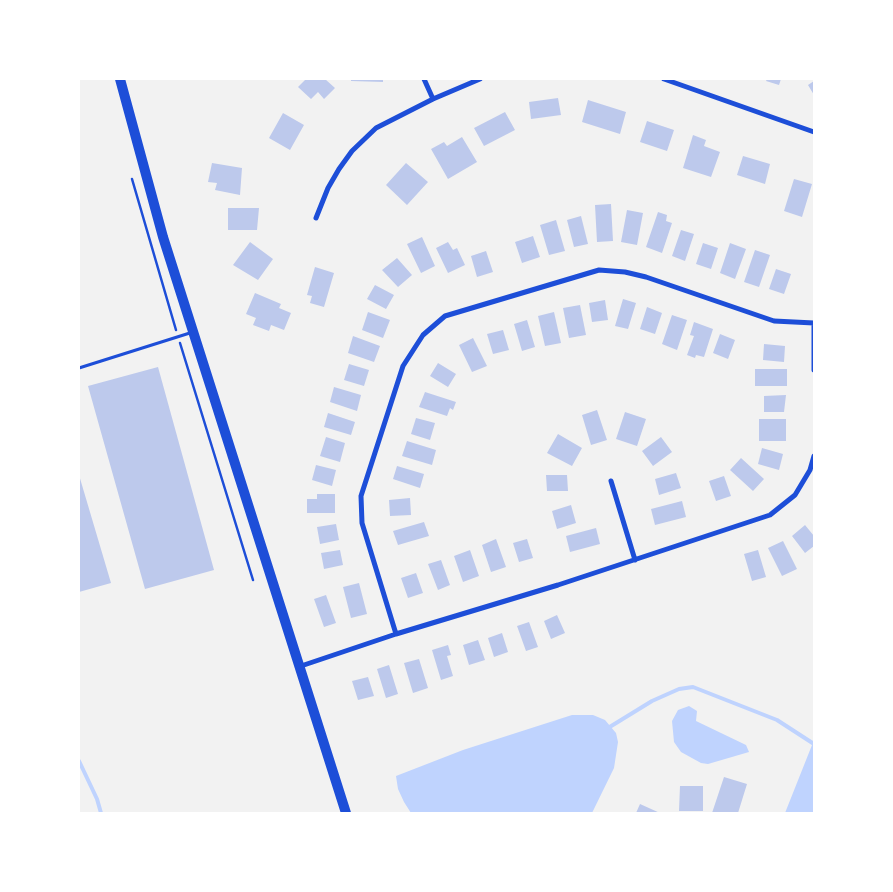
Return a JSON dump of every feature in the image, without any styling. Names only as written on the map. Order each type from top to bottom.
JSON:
[{"type":"highway","points":[[120,79],[145,177],[192,332],[346,813]]},
{"type":"street","points":[[424,79],[433,99]]},
{"type":"street","points":[[316,218],[328,188],[352,151],[376,128],[433,99],[480,79]]},
{"type":"street","points":[[664,79],[814,132]]},
{"type":"street","points":[[396,634],[362,523],[361,496],[403,366],[423,334],[445,316],[599,270],[624,272],[646,277],[774,322],[814,325],[814,370]]},
{"type":"street","points":[[298,667],[770,515],[795,495],[814,460],[814,456]]},
{"type":"street","points":[[610,481],[634,560]]},
{"type":"lane","points":[[79,368],[192,332]]},
{"type":"path","points":[[132,179],[176,329]]},
{"type":"path","points":[[182,348],[253,580]]},
{"type":"water","points":[[689,706],[697,711],[696,721],[746,745],[749,752],[708,764],[701,763],[681,752],[674,742],[672,721],[678,710]]},
{"type":"water","points":[[572,715],[593,715],[605,720],[616,733],[618,742],[614,768],[592,813],[411,813],[404,802],[398,789],[396,776],[463,750]]},
{"type":"water","points":[[814,740],[814,813],[785,813]]},
{"type":"building","points":[[306,79],[325,79],[335,88],[324,99],[318,92],[311,99],[298,87]]},
{"type":"building","points":[[351,79],[383,79],[383,82],[351,81]]},
{"type":"building","points":[[767,79],[781,79],[779,85],[766,81]]},
{"type":"building","points":[[814,81],[814,95],[808,85]]},
{"type":"building","points":[[558,98],[561,115],[531,119],[529,102]]},
{"type":"building","points":[[588,100],[626,112],[620,134],[582,122]]},
{"type":"building","points":[[505,112],[515,130],[484,146],[474,128]]},
{"type":"building","points":[[283,113],[304,125],[290,150],[269,138]]},
{"type":"building","points":[[647,121],[674,130],[667,151],[640,142]]},
{"type":"building","points":[[693,135],[706,140],[704,146],[720,152],[711,177],[683,168]]},
{"type":"building","points":[[462,137],[477,162],[448,179],[431,149],[444,142],[447,146]]},
{"type":"building","points":[[743,156],[770,164],[765,184],[737,175]]},
{"type":"building","points":[[212,163],[242,168],[240,195],[215,190],[217,183],[208,182]]},
{"type":"building","points":[[406,163],[428,182],[407,205],[386,185]]},
{"type":"building","points":[[794,179],[812,184],[802,217],[784,211]]},
{"type":"building","points":[[611,204],[613,241],[597,242],[595,205]]},
{"type":"building","points":[[228,208],[259,208],[257,230],[228,230]]},
{"type":"building","points":[[627,210],[643,213],[637,245],[621,242]]},
{"type":"building","points":[[658,212],[667,215],[666,221],[672,223],[662,253],[646,247]]},
{"type":"building","points":[[581,216],[588,244],[574,247],[567,220]]},
{"type":"building","points":[[556,220],[565,251],[549,255],[540,225]]},
{"type":"building","points":[[681,230],[694,234],[685,261],[672,256]]},
{"type":"building","points":[[533,236],[540,257],[522,263],[515,242]]},
{"type":"building","points":[[422,237],[435,266],[421,273],[407,244]]},
{"type":"building","points":[[250,242],[273,259],[258,280],[233,265]]},
{"type":"building","points":[[448,242],[453,250],[457,248],[465,265],[448,273],[436,248]]},
{"type":"building","points":[[703,243],[718,248],[711,269],[696,264]]},
{"type":"building","points":[[730,243],[746,249],[735,279],[720,273]]},
{"type":"building","points":[[755,250],[770,255],[759,287],[744,282]]},
{"type":"building","points":[[486,251],[493,272],[477,277],[471,256]]},
{"type":"building","points":[[397,258],[412,275],[398,287],[382,270]]},
{"type":"building","points":[[315,267],[334,273],[324,307],[310,303],[312,296],[307,295]]},
{"type":"building","points":[[776,269],[791,274],[784,294],[769,289]]},
{"type":"building","points":[[375,285],[394,295],[386,309],[367,299]]},
{"type":"building","points":[[255,293],[281,304],[279,308],[291,313],[284,330],[271,325],[269,331],[253,325],[256,318],[246,314]]},
{"type":"building","points":[[623,299],[636,303],[628,329],[615,326]]},
{"type":"building","points":[[605,300],[608,320],[592,322],[589,303]]},
{"type":"building","points":[[580,305],[586,335],[569,338],[563,308]]},
{"type":"building","points":[[647,307],[662,313],[655,334],[640,329]]},
{"type":"building","points":[[368,312],[390,320],[383,338],[362,330]]},
{"type":"building","points":[[554,312],[561,343],[545,346],[538,316]]},
{"type":"building","points":[[672,315],[687,320],[677,350],[662,344]]},
{"type":"building","points":[[527,320],[535,347],[522,351],[514,324]]},
{"type":"building","points":[[694,322],[713,329],[704,357],[696,355],[695,358],[687,355],[694,336],[690,335]]},
{"type":"building","points":[[503,330],[509,350],[493,354],[487,334]]},
{"type":"building","points":[[720,334],[735,340],[728,359],[713,353]]},
{"type":"building","points":[[353,336],[380,346],[374,362],[348,353]]},
{"type":"building","points":[[473,338],[487,366],[472,372],[459,345]]},
{"type":"building","points":[[764,344],[785,346],[784,362],[763,360]]},
{"type":"building","points":[[438,363],[456,374],[448,387],[430,376]]},
{"type":"building","points":[[349,364],[369,370],[364,386],[344,380]]},
{"type":"building","points":[[158,367],[214,570],[145,589],[88,386]]},
{"type":"building","points":[[755,369],[787,369],[787,386],[755,386]]},
{"type":"building","points":[[334,387],[361,395],[357,411],[330,402]]},
{"type":"building","points":[[425,392],[456,402],[453,410],[450,408],[447,416],[419,407]]},
{"type":"building","points":[[786,395],[784,412],[764,412],[764,396]]},
{"type":"building","points":[[597,410],[607,440],[591,445],[582,415]]},
{"type":"building","points":[[625,412],[646,419],[637,446],[616,439]]},
{"type":"building","points":[[328,413],[355,422],[351,435],[324,427]]},
{"type":"building","points":[[416,418],[435,423],[430,440],[411,434]]},
{"type":"building","points":[[759,419],[786,419],[786,441],[759,441]]},
{"type":"building","points":[[558,434],[582,448],[572,466],[547,453]]},
{"type":"building","points":[[326,437],[345,443],[340,462],[320,456]]},
{"type":"building","points":[[661,437],[672,452],[653,466],[642,451]]},
{"type":"building","points":[[407,441],[436,450],[432,465],[402,456]]},
{"type":"building","points":[[762,448],[783,454],[779,470],[758,464]]},
{"type":"building","points":[[741,458],[764,479],[753,491],[730,470]]},
{"type":"building","points":[[316,465],[336,470],[332,486],[312,480]]},
{"type":"building","points":[[397,466],[424,474],[420,488],[393,479]]},
{"type":"building","points":[[676,473],[681,488],[659,495],[655,479]]},
{"type":"building","points":[[79,475],[111,583],[79,592]]},
{"type":"building","points":[[546,475],[567,475],[568,491],[547,491]]},
{"type":"building","points":[[724,476],[731,496],[716,501],[709,481]]},
{"type":"building","points":[[317,494],[335,494],[335,513],[307,513],[307,499],[317,499]]},
{"type":"building","points":[[410,498],[411,515],[390,516],[389,500]]},
{"type":"building","points":[[682,501],[686,517],[655,525],[651,509]]},
{"type":"building","points":[[571,505],[576,523],[557,529],[552,511]]},
{"type":"building","points":[[424,522],[429,536],[398,545],[393,531]]},
{"type":"building","points":[[336,524],[339,540],[320,544],[317,527]]},
{"type":"building","points":[[805,525],[814,536],[814,546],[805,553],[792,536]]},
{"type":"building","points":[[596,528],[600,544],[570,552],[566,536]]},
{"type":"building","points":[[496,539],[506,567],[491,572],[482,545]]},
{"type":"building","points":[[527,539],[533,558],[519,562],[513,543]]},
{"type":"building","points":[[783,541],[797,569],[782,576],[768,548]]},
{"type":"building","points":[[340,550],[343,565],[324,569],[321,553]]},
{"type":"building","points":[[470,550],[479,576],[463,582],[454,556]]},
{"type":"building","points":[[758,550],[766,577],[752,581],[744,554]]},
{"type":"building","points":[[441,560],[450,585],[438,590],[428,564]]},
{"type":"building","points":[[416,573],[423,593],[408,598],[401,578]]},
{"type":"building","points":[[359,583],[367,614],[351,618],[343,587]]},
{"type":"building","points":[[326,595],[336,623],[324,627],[314,599]]},
{"type":"building","points":[[557,615],[565,633],[551,639],[544,621]]},
{"type":"building","points":[[529,622],[538,647],[526,651],[517,626]]},
{"type":"building","points":[[502,633],[508,652],[494,657],[488,638]]},
{"type":"building","points":[[478,640],[485,660],[469,665],[463,645]]},
{"type":"building","points":[[448,645],[451,655],[447,656],[453,676],[441,680],[432,650]]},
{"type":"building","points":[[419,659],[428,688],[413,693],[404,663]]},
{"type":"building","points":[[389,665],[398,694],[386,698],[377,669]]},
{"type":"building","points":[[368,677],[374,696],[358,700],[352,681]]},
{"type":"building","points":[[724,777],[747,784],[738,813],[712,813]]},
{"type":"building","points":[[680,786],[703,786],[703,811],[679,811]]},
{"type":"building","points":[[640,804],[660,813],[636,813]]},
{"type":"waterway","points":[[608,728],[652,701],[679,689],[693,687],[777,720],[814,744]]},
{"type":"waterway","points":[[79,761],[97,799],[101,813]]}]
